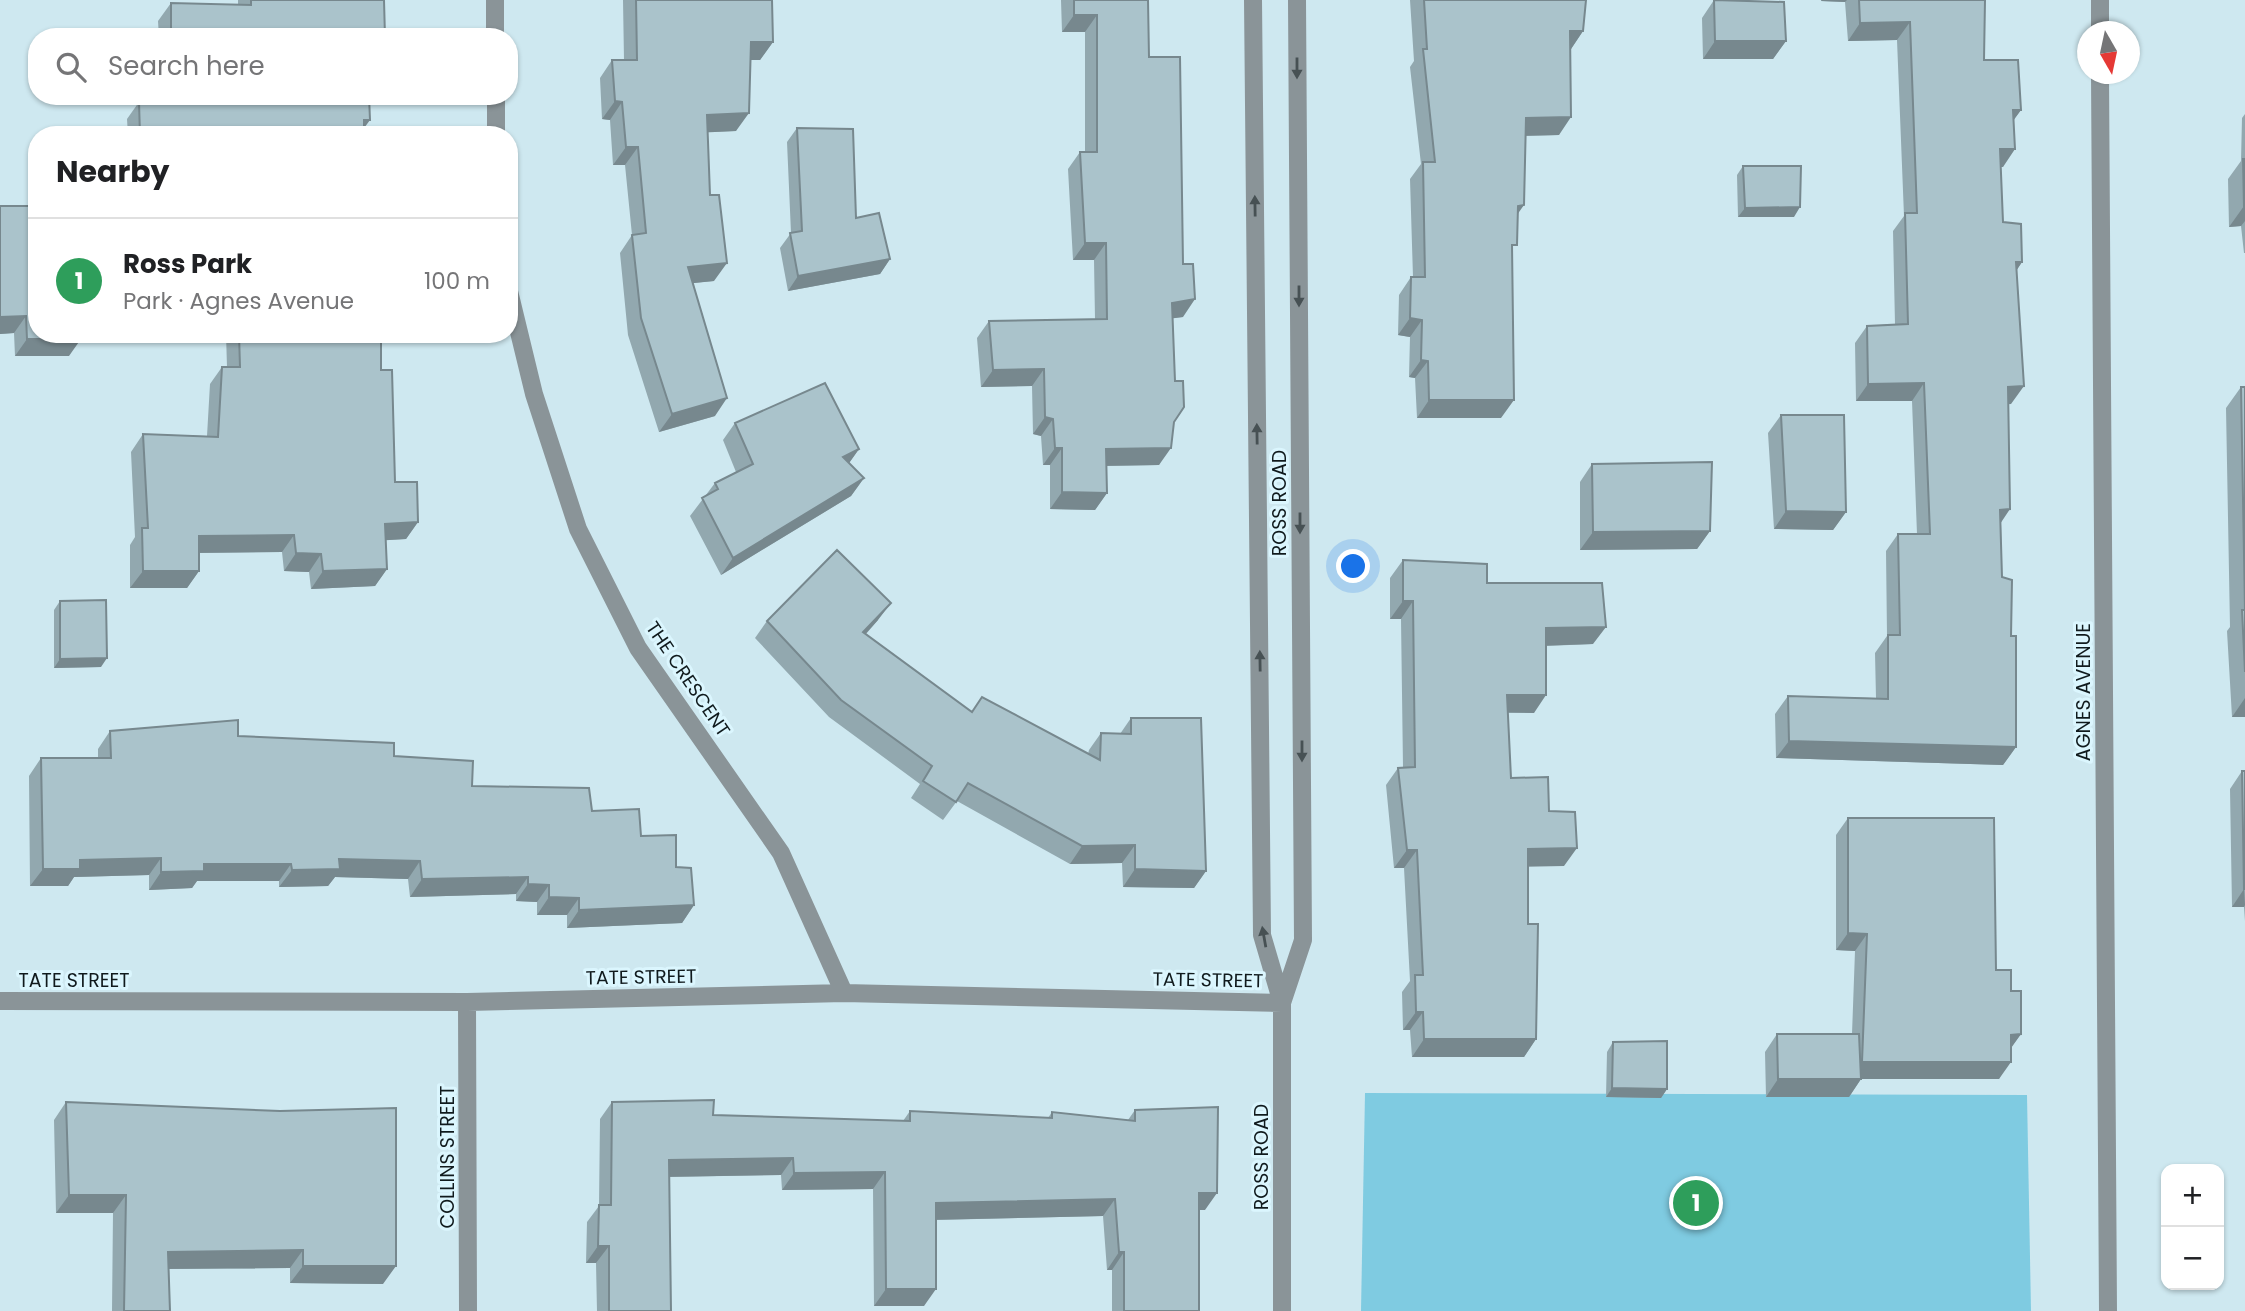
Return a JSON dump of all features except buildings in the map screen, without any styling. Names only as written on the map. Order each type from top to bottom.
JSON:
[{"type":"street","points":[[495,0],[495,28]]},
{"type":"street","name":"ROSS ROAD","points":[[1253,0],[1262,935],[1282,1003],[1282,1311]]},
{"type":"street","name":"ROSS ROAD","points":[[1282,1003],[1303,940],[1297,0]]},
{"type":"street","points":[[2100,0],[2100,21]]},
{"type":"street","name":"AGNES AVENUE","points":[[2101,84],[2108,1311]]},
{"type":"street","points":[[496,105],[496,126]]},
{"type":"street","name":"THE CRESCENT","points":[[518,328],[534,394],[578,529],[638,648],[781,853],[844,993]]},
{"type":"street","name":"TATE STREET","points":[[0,1001],[467,1002],[844,993],[1282,1003]]},
{"type":"street","name":"COLLINS STREET","points":[[467,1002],[468,1311]]},
{"type":"shaded area","points":[[1365,1093],[2027,1095],[2031,1311],[1361,1311]]},
{"type":"place","name":"Ross Park","points":[[1696,1203]]}]
